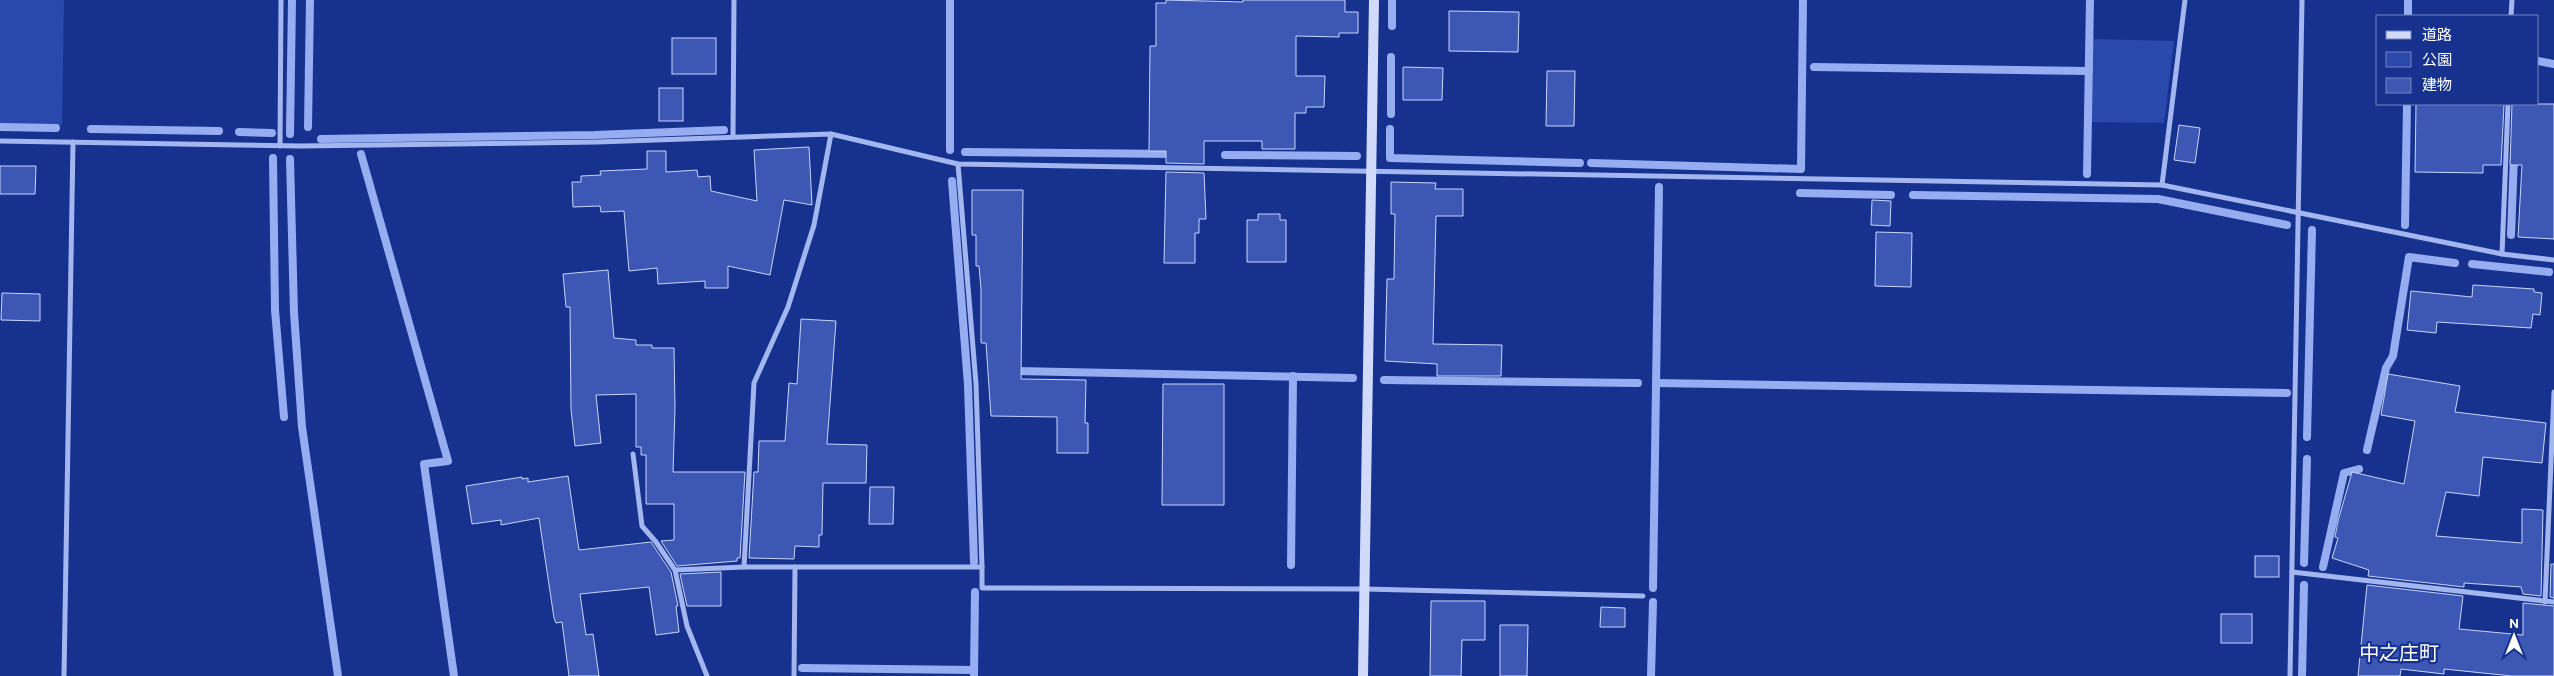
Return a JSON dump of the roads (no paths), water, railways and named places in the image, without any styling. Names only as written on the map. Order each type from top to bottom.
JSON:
[{"type":"street","points":[[280,146],[281,0]]},
{"type":"street","points":[[733,136],[734,0]]},
{"type":"street","points":[[1363,676],[1374,0]]},
{"type":"street","points":[[2162,185],[2185,0]]},
{"type":"street","points":[[2290,676],[2302,0]]},
{"type":"street","points":[[2511,15],[2512,0]]},
{"type":"street","points":[[2502,254],[2508,105]]},
{"type":"street","points":[[744,567],[754,383],[788,307],[814,226],[831,134]]},
{"type":"street","points":[[0,141],[280,146],[587,142],[831,134],[958,164],[2162,185],[2502,254],[2554,260]]},
{"type":"street","points":[[64,676],[73,142]]},
{"type":"street","points":[[958,164],[976,384],[982,588],[1364,589],[1642,596]]},
{"type":"street","points":[[2545,602],[2554,392]]},
{"type":"street","points":[[633,454],[642,526],[656,542],[675,570],[687,626],[707,676]]},
{"type":"street","points":[[675,570],[744,567],[982,567]]},
{"type":"street","points":[[794,676],[795,567]]},
{"type":"street","points":[[2292,572],[2554,602]]},
{"type":"waterway","points":[[290,134],[292,0]]},
{"type":"waterway","points":[[308,127],[310,0]]},
{"type":"waterway","points":[[950,0],[950,150]]},
{"type":"waterway","points":[[1392,0],[1392,26]]},
{"type":"waterway","points":[[1591,163],[1801,169],[1803,0]]},
{"type":"waterway","points":[[2087,174],[2090,0]]},
{"type":"waterway","points":[[2408,0],[2408,15]]},
{"type":"waterway","points":[[1391,57],[1391,114]]},
{"type":"waterway","points":[[2539,61],[2554,64]]},
{"type":"waterway","points":[[1814,67],[2089,71]]},
{"type":"waterway","points":[[2405,225],[2407,105]]},
{"type":"waterway","points":[[0,127],[56,128]]},
{"type":"waterway","points":[[91,129],[219,131]]},
{"type":"waterway","points":[[1390,129],[1390,158],[1580,163]]},
{"type":"waterway","points":[[321,139],[595,135],[724,130]]},
{"type":"waterway","points":[[239,132],[272,133]]},
{"type":"waterway","points":[[965,152],[1176,154]]},
{"type":"waterway","points":[[361,154],[448,461],[424,464],[454,676]]},
{"type":"waterway","points":[[1225,155],[1357,156]]},
{"type":"waterway","points":[[2511,235],[2514,156]]},
{"type":"waterway","points":[[273,158],[275,310],[284,417]]},
{"type":"waterway","points":[[290,159],[294,313],[302,427],[338,676]]},
{"type":"waterway","points":[[952,181],[968,385],[974,562]]},
{"type":"waterway","points":[[1653,588],[1659,187]]},
{"type":"waterway","points":[[1800,193],[1891,195]]},
{"type":"waterway","points":[[1913,195],[2158,199],[2287,225]]},
{"type":"waterway","points":[[2307,437],[2312,230]]},
{"type":"waterway","points":[[2367,450],[2386,368],[2393,356],[2409,257],[2455,263]]},
{"type":"waterway","points":[[2472,264],[2549,272]]},
{"type":"waterway","points":[[1013,371],[1353,378]]},
{"type":"waterway","points":[[1291,565],[1293,376]]},
{"type":"waterway","points":[[1384,380],[1638,383]]},
{"type":"waterway","points":[[1656,383],[2287,393]]},
{"type":"waterway","points":[[2304,563],[2307,459]]},
{"type":"waterway","points":[[2323,567],[2344,473],[2359,469]]},
{"type":"waterway","points":[[2302,676],[2304,585]]},
{"type":"waterway","points":[[974,676],[975,592]]},
{"type":"waterway","points":[[1651,676],[1653,602]]},
{"type":"waterway","points":[[802,668],[974,670]]},
{"type":"district","name":"中之庄町","points":[[2399,655]]}]
